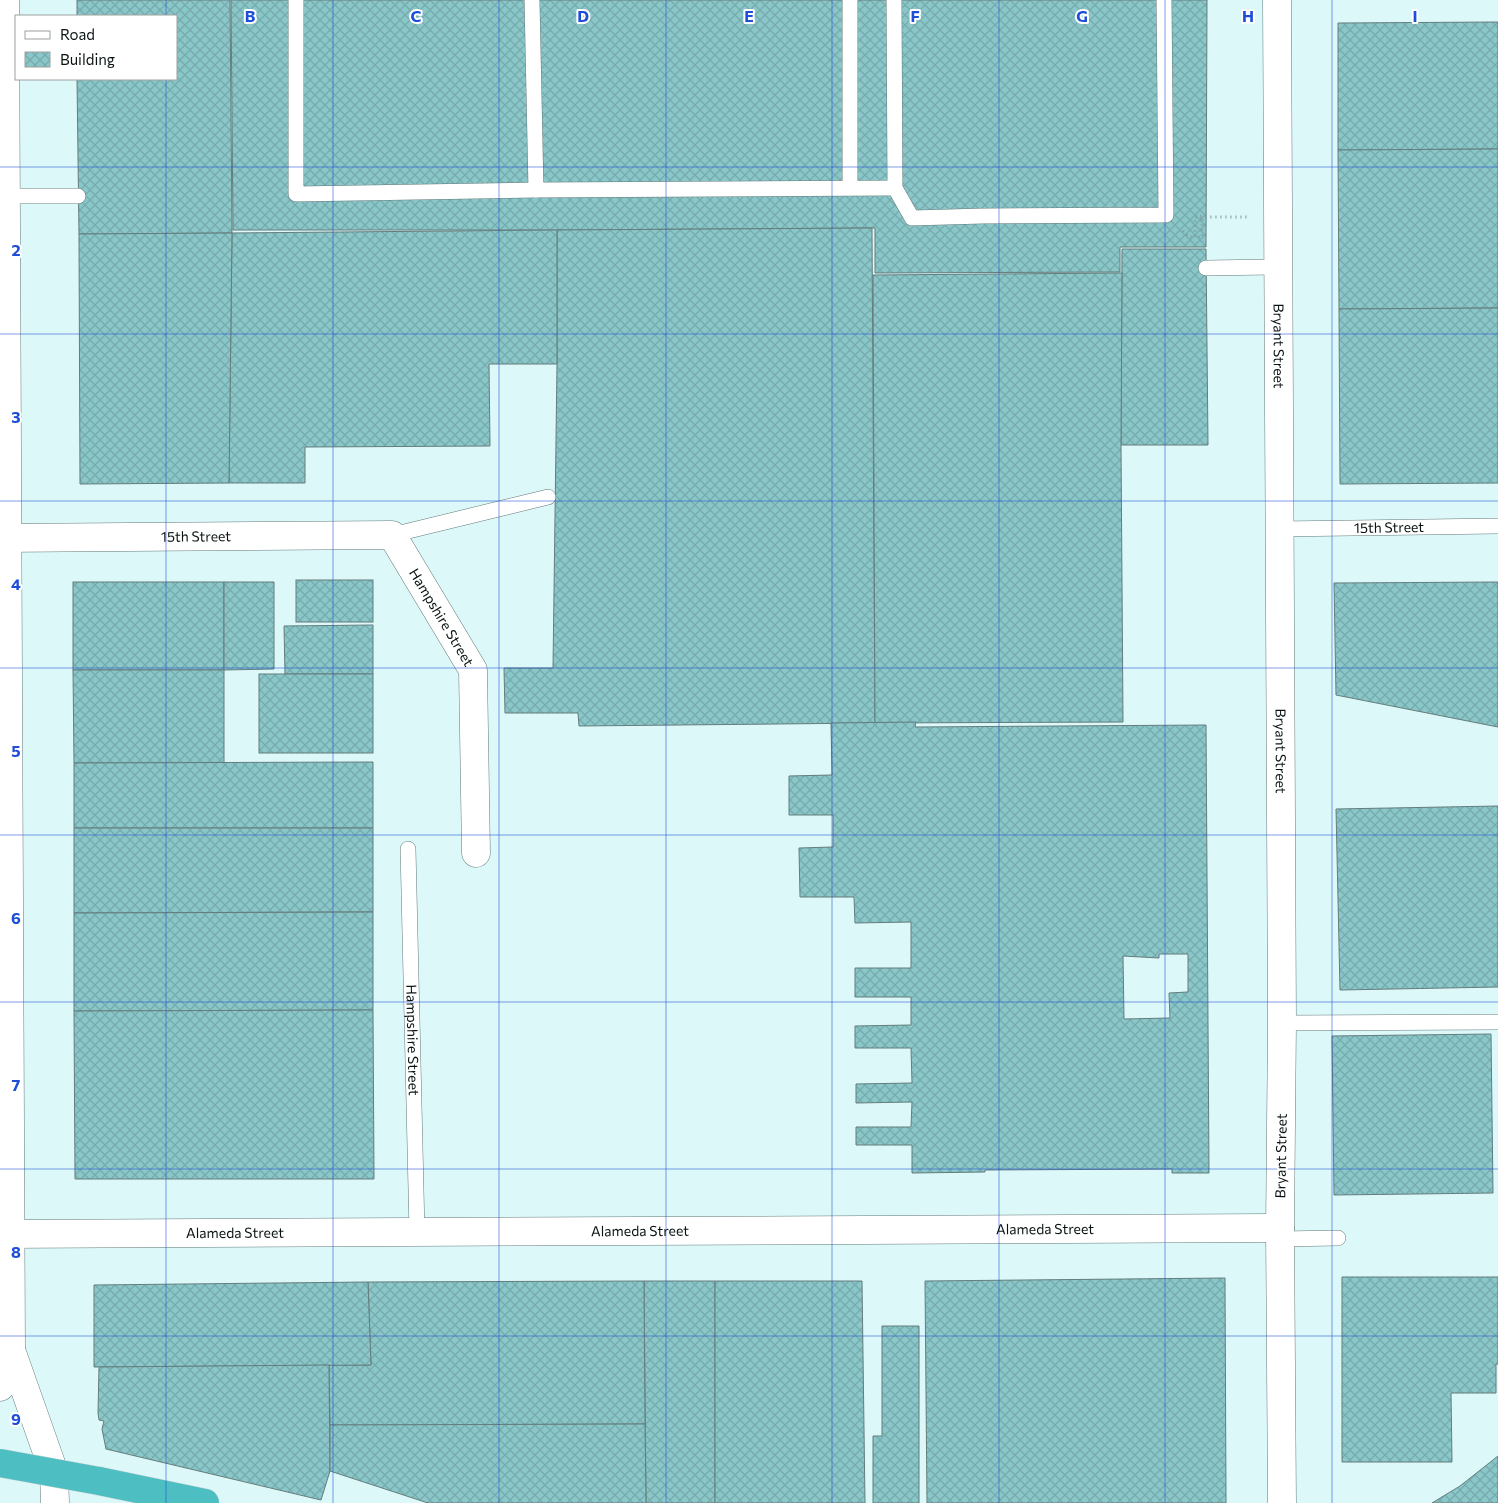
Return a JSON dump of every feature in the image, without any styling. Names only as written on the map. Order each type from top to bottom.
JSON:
[{"type":"highway","points":[[0,1463],[116,1484],[205,1503]]},
{"type":"street","points":[[5,0],[6,1234],[11,1350],[54,1472],[69,1503]]},
{"type":"street","name":"Bryant Street","points":[[1277,0],[1282,1023],[1280,1234],[1282,1503]]},
{"type":"street","name":"15th Street","points":[[4,538],[392,535]]},
{"type":"street","name":"Hampshire Street","points":[[392,535],[473,670],[476,853]]},
{"type":"street","name":"Alameda Street","points":[[6,1234],[417,1232],[1280,1234]]},
{"type":"street","points":[[0,1387],[11,1350]]},
{"type":"street","points":[[54,1472],[55,1503]]},
{"type":"lane","points":[[296,0],[296,194],[536,190],[895,188]]},
{"type":"lane","points":[[532,0],[536,190]]},
{"type":"lane","points":[[850,0],[850,187]]},
{"type":"lane","points":[[894,0],[895,188],[912,218],[1166,215],[1164,0]]},
{"type":"lane","points":[[6,196],[78,196]]},
{"type":"lane","points":[[1206,268],[1278,267]]},
{"type":"lane","points":[[392,535],[548,497]]},
{"type":"lane","name":"15th Street","points":[[1280,529],[1498,526]]},
{"type":"lane","name":"Hampshire Street","points":[[408,849],[417,1232]]},
{"type":"lane","points":[[1282,1023],[1498,1022]]},
{"type":"lane","points":[[1280,1234],[1338,1238]]},
{"type":"path","points":[[1195,237],[1195,217],[1202,216],[1202,223],[1202,230],[1202,237],[1195,237],[1195,217],[1204,217],[1278,217]]},
{"type":"building","points":[[77,0],[230,0],[232,233],[79,234],[77,80],[178,80],[178,15],[77,15]]},
{"type":"building","points":[[231,0],[1207,0],[1206,247],[1120,247],[1120,272],[875,273],[875,228],[233,230]]},
{"type":"building","points":[[1498,22],[1498,149],[1338,150],[1338,23]]},
{"type":"building","points":[[1498,149],[1498,308],[1339,309],[1338,150]]},
{"type":"building","points":[[872,228],[875,723],[579,726],[578,713],[505,713],[504,668],[553,668],[557,230]]},
{"type":"building","points":[[557,230],[557,364],[489,364],[490,446],[305,447],[305,483],[229,483],[232,233]]},
{"type":"building","points":[[232,233],[229,483],[80,484],[79,234]]},
{"type":"building","points":[[1122,249],[1206,249],[1208,445],[1121,445]]},
{"type":"building","points":[[1122,273],[1123,722],[875,723],[873,275]]},
{"type":"building","points":[[1498,308],[1498,483],[1340,484],[1339,309]]},
{"type":"building","points":[[296,580],[373,580],[373,622],[296,622]]},
{"type":"building","points":[[73,582],[224,582],[224,670],[73,670]]},
{"type":"building","points":[[224,582],[274,582],[274,669],[224,670]]},
{"type":"building","points":[[1498,582],[1498,727],[1336,695],[1334,583]]},
{"type":"building","points":[[373,625],[373,674],[285,674],[284,626]]},
{"type":"building","points":[[73,670],[224,670],[224,763],[74,763]]},
{"type":"building","points":[[259,674],[373,674],[373,753],[259,753]]},
{"type":"building","points":[[916,722],[915,727],[1206,725],[1209,1173],[1172,1173],[1172,1169],[985,1170],[985,1172],[912,1173],[912,1145],[856,1145],[856,1127],[911,1127],[912,1102],[856,1103],[856,1084],[912,1083],[911,1048],[855,1048],[855,1026],[911,1025],[911,997],[855,997],[855,968],[911,968],[911,922],[855,923],[854,897],[800,897],[799,848],[833,847],[833,815],[789,815],[789,776],[832,775],[831,723]],"holes":[[[1159,954],[1188,954],[1188,992],[1169,993],[1170,1018],[1124,1019],[1123,956],[1159,958]]]},
{"type":"building","points":[[373,762],[373,828],[74,828],[74,763]]},
{"type":"building","points":[[1498,806],[1498,987],[1340,990],[1336,809]]},
{"type":"building","points":[[74,828],[373,828],[373,912],[74,913]]},
{"type":"building","points":[[373,912],[373,1010],[74,1011],[74,913]]},
{"type":"building","points":[[373,1010],[374,1179],[75,1179],[74,1011]]},
{"type":"building","points":[[1491,1034],[1493,1193],[1334,1195],[1332,1036]]},
{"type":"building","points":[[1342,1277],[1498,1277],[1496,1393],[1451,1393],[1452,1462],[1342,1462]]},
{"type":"building","points":[[1225,1278],[1226,1503],[927,1503],[925,1281]]},
{"type":"building","points":[[644,1281],[715,1281],[715,1503],[646,1503]]},
{"type":"building","points":[[644,1281],[645,1424],[330,1425],[329,1365],[371,1365],[368,1282]]},
{"type":"building","points":[[715,1281],[862,1281],[865,1503],[715,1503]]},
{"type":"building","points":[[368,1282],[371,1365],[94,1367],[94,1285]]},
{"type":"building","points":[[882,1326],[919,1326],[919,1503],[873,1503],[873,1436],[882,1436]]},
{"type":"building","points":[[329,1365],[330,1471],[321,1500],[106,1449],[102,1429],[104,1421],[99,1420],[98,1413],[99,1367]]},
{"type":"building","points":[[645,1424],[646,1503],[428,1503],[330,1471],[330,1425]]},
{"type":"building","points":[[1498,1456],[1498,1503],[1432,1503],[1460,1486]]}]
